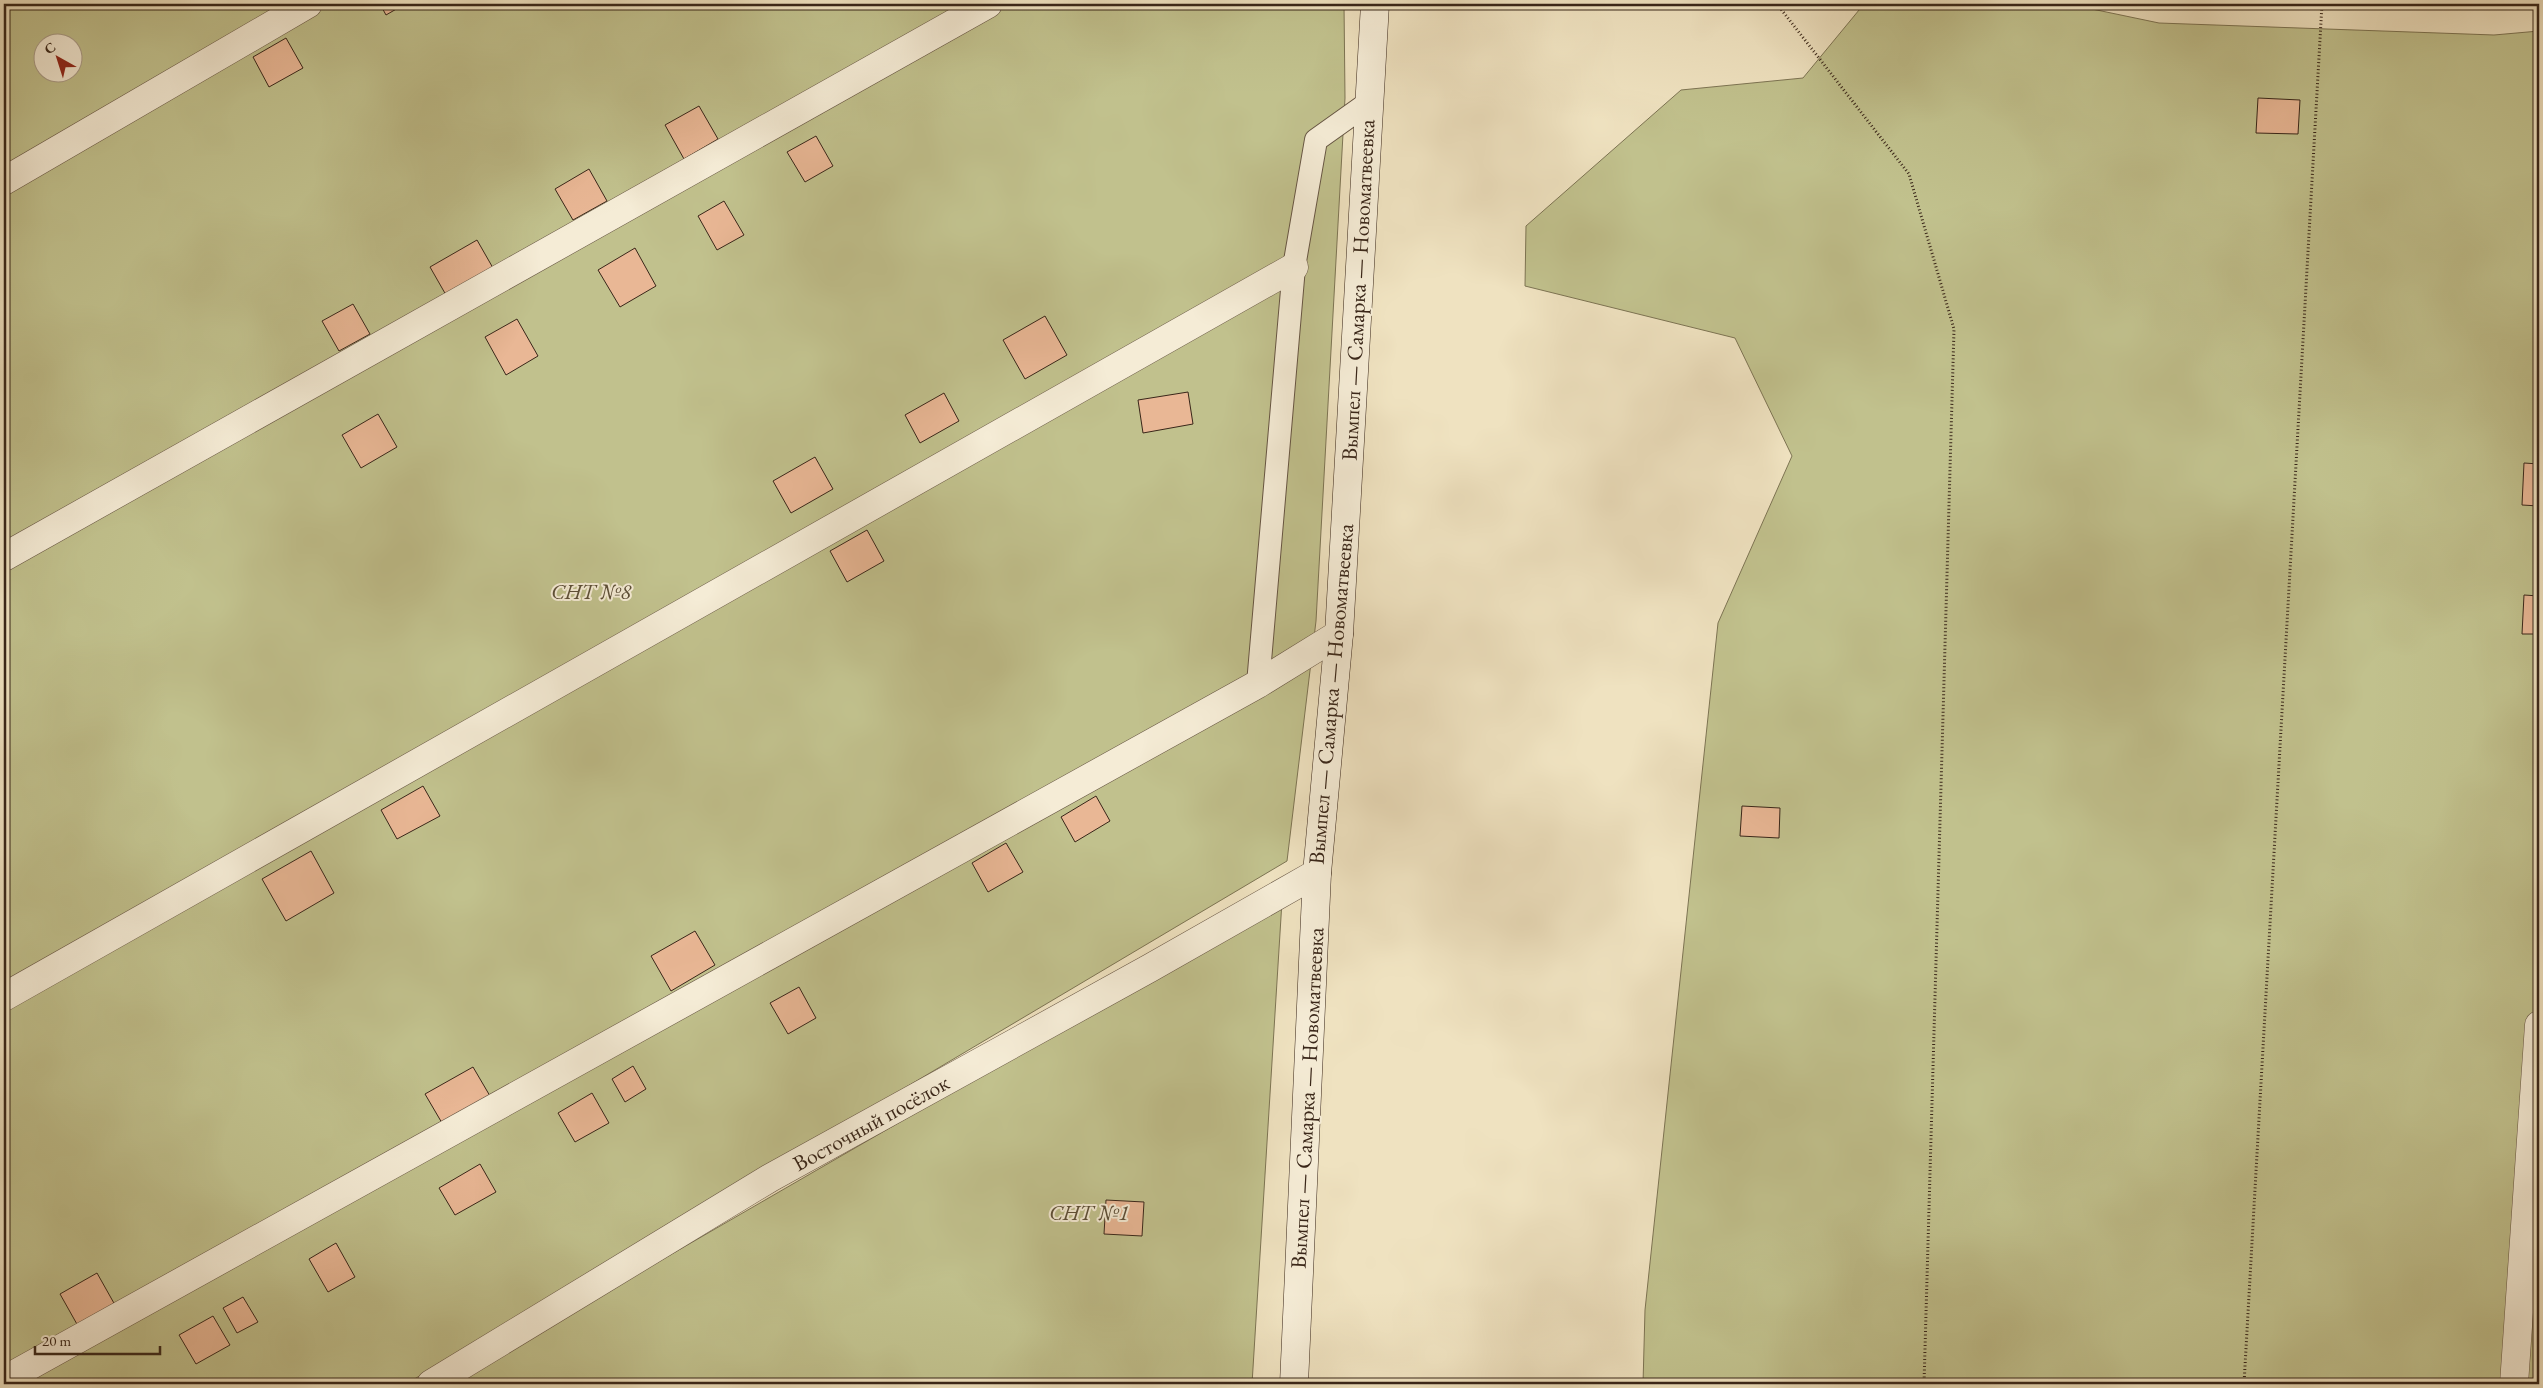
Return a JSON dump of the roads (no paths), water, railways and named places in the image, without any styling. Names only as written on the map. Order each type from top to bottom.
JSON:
[{"type":"street","points":[[4,180],[308,4]]},
{"type":"street","points":[[4,556],[988,4]]},
{"type":"street","name":"Вымпел — Самарка — Новоматвеевка","points":[[1294,1384],[1317,873],[1339,634],[1374,4]]},
{"type":"street","points":[[4,997],[1294,266]]},
{"type":"street","points":[[4,1380],[1258,684],[1339,634]]},
{"type":"street","name":"Восточный посёлок","points":[[432,1384],[770,1178],[1141,973],[1317,873]]},
{"type":"street","points":[[2514,1384],[2539,1025]]},
{"type":"lane","points":[[1258,684],[1294,266],[1316,140],[1368,103]]},
{"type":"park label","name":"СНТ №8","points":[[591,591]]},
{"type":"park label","name":"СНТ №1","points":[[1089,1212]]}]
